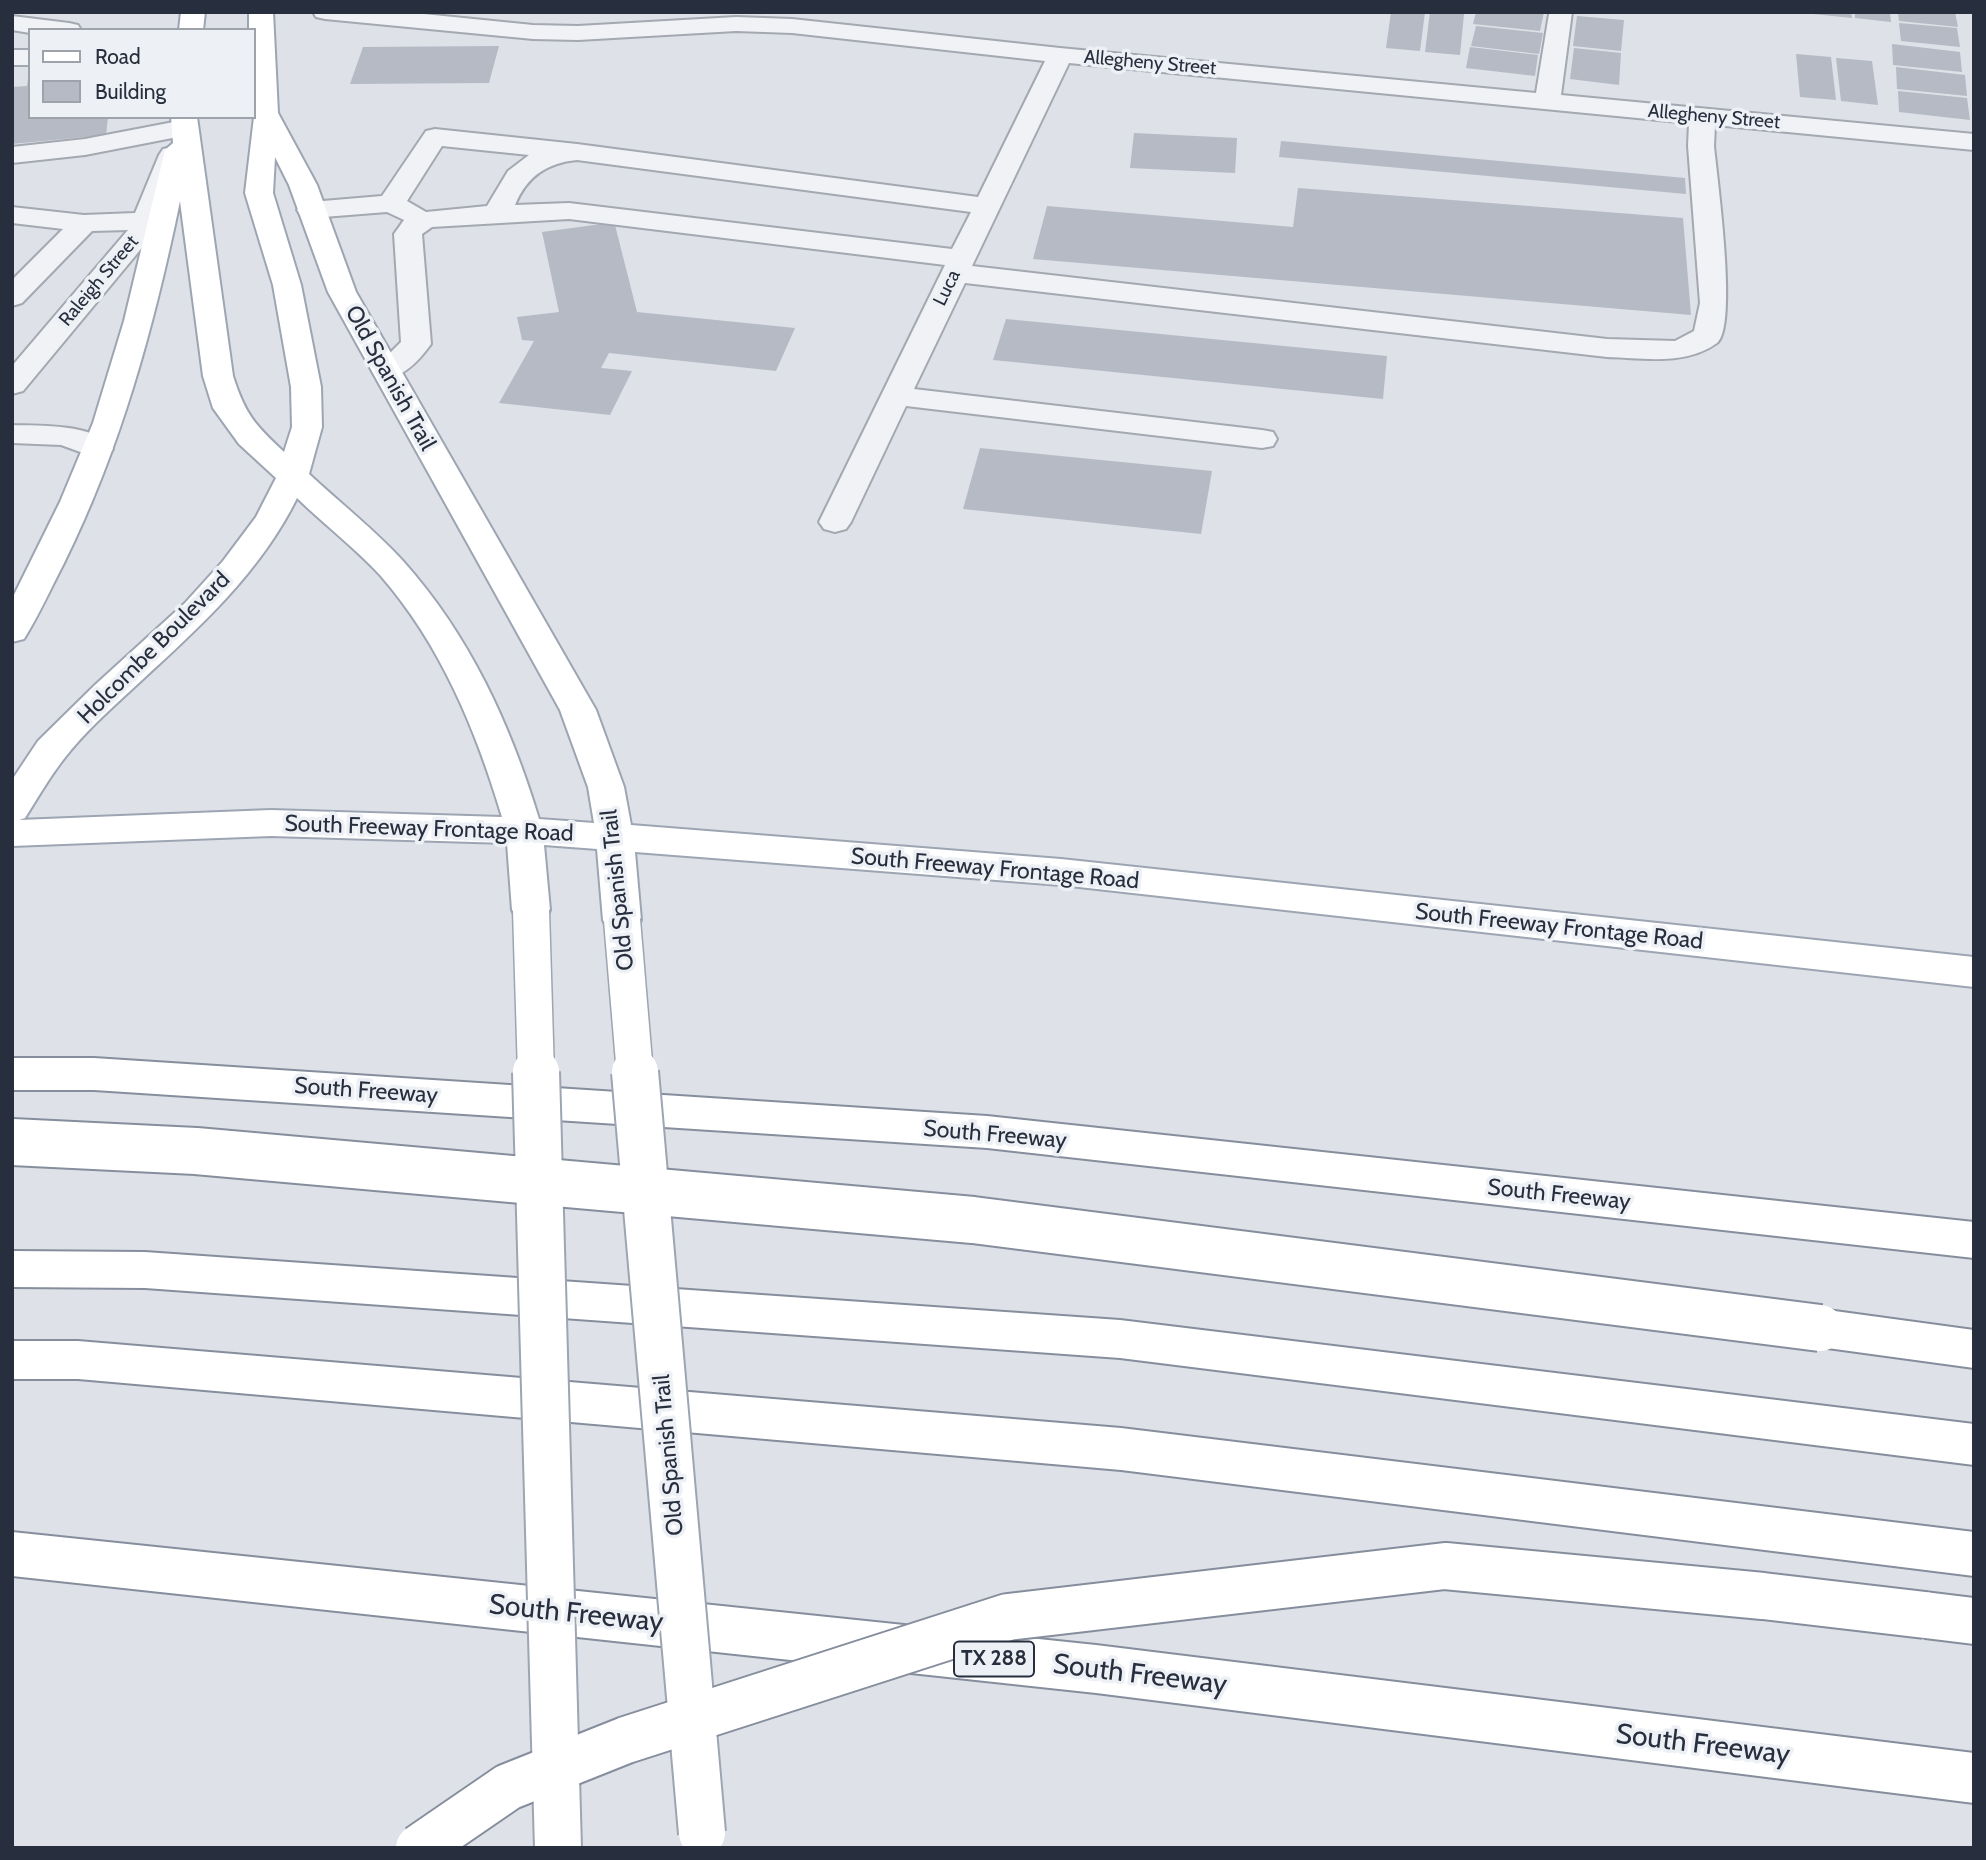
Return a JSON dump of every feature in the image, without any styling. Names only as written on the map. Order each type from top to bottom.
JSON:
[{"type":"main road","name":"Old Spanish Trail","points":[[261,12],[265,113],[303,185],[342,292],[578,710],[606,787],[615,837],[703,1840]]},
{"type":"main road","name":"Holcombe Boulevard","points":[[12,809],[51,750],[107,693],[197,611],[235,568],[271,519],[292,478],[307,428],[306,387],[287,285],[259,193],[265,113]]},
{"type":"main road","points":[[184,122],[218,376],[228,408],[250,437],[391,568],[434,625],[471,685],[501,754],[524,831],[531,910],[558,1848]]},
{"type":"main road","points":[[12,631],[44,571],[97,449],[141,316],[184,122]]},
{"type":"main road","name":"South Freeway Frontage Road","points":[[12,833],[271,823],[524,831],[615,837],[1061,873],[1974,972]]},
{"type":"main road","name":"South Freeway","points":[[12,1074],[94,1073],[987,1132],[1974,1240]]},
{"type":"main road","points":[[12,1142],[197,1151],[973,1220],[1974,1349]]},
{"type":"main road","points":[[12,1269],[159,1271],[1120,1339],[1974,1445]]},
{"type":"main road","points":[[12,1360],[78,1360],[1121,1449],[1974,1554]]},
{"type":"main road","name":"South Freeway","points":[[12,1554],[1096,1670],[1974,1778]]},
{"type":"main road","points":[[419,1848],[509,1787],[626,1740],[1008,1617],[1445,1566],[1763,1596],[1974,1622]]},
{"type":"street","points":[[12,18],[18,12]]},
{"type":"street","name":"Allegheny Street","points":[[325,12],[408,16],[578,33],[736,24],[792,26],[1060,55],[1974,142]]},
{"type":"street","points":[[1547,102],[1561,14]]},
{"type":"street","points":[[12,23],[53,28]]},
{"type":"street","name":"Luca","points":[[835,522],[1060,55]]},
{"type":"street","points":[[387,371],[416,344],[408,234],[413,226],[425,220],[449,216],[569,211],[615,215],[958,266],[1608,348],[1681,350],[1708,336],[1714,303],[1701,146],[1702,116]]},
{"type":"street","points":[[12,155],[85,147],[184,122]]},
{"type":"street","name":"Raleigh Street","points":[[12,385],[141,232],[184,122]]},
{"type":"street","points":[[391,204],[435,137],[577,152],[986,206]]},
{"type":"street","points":[[498,214],[505,192],[533,161],[551,154],[577,152]]},
{"type":"street","points":[[311,210],[391,204],[425,220]]},
{"type":"street","points":[[12,215],[84,223],[145,221]]},
{"type":"street","points":[[12,297],[84,223]]},
{"type":"street","points":[[12,344],[43,348]]},
{"type":"street","points":[[896,396],[1262,439]]},
{"type":"street","points":[[12,434],[66,436],[97,449]]},
{"type":"building","points":[[1391,12],[1425,12],[1420,51],[1386,48]]},
{"type":"building","points":[[1430,12],[1464,14],[1460,55],[1425,52]]},
{"type":"building","points":[[1476,12],[1544,12],[1540,31],[1473,24]]},
{"type":"building","points":[[1851,12],[1852,18],[1813,14]]},
{"type":"building","points":[[1855,12],[1890,12],[1891,22],[1855,18]]},
{"type":"building","points":[[1898,12],[1955,12],[1958,27],[1899,21]]},
{"type":"building","points":[[1577,16],[1624,20],[1621,51],[1573,46]]},
{"type":"building","points":[[1899,23],[1957,28],[1960,47],[1901,41]]},
{"type":"building","points":[[1476,26],[1543,33],[1539,54],[1471,46]]},
{"type":"building","points":[[1892,44],[1960,52],[1962,72],[1893,65]]},
{"type":"building","points":[[499,46],[489,83],[350,84],[363,47]]},
{"type":"building","points":[[1470,47],[1538,55],[1535,76],[1466,68]]},
{"type":"building","points":[[1574,48],[1621,53],[1619,85],[1570,79]]},
{"type":"building","points":[[1796,54],[1831,57],[1836,100],[1800,97]]},
{"type":"building","points":[[1836,58],[1872,61],[1878,105],[1841,101]]},
{"type":"building","points":[[1896,67],[1965,75],[1967,96],[1897,89]]},
{"type":"building","points":[[28,79],[28,119],[108,119],[106,135],[12,144],[12,87],[27,86]]},
{"type":"building","points":[[1898,91],[1967,98],[1970,120],[1899,112]]},
{"type":"building","points":[[1134,133],[1237,138],[1235,173],[1130,168]]},
{"type":"building","points":[[1281,141],[1685,178],[1686,194],[1279,157]]},
{"type":"building","points":[[1298,188],[1683,218],[1691,315],[1033,259],[1047,206],[1293,227]]},
{"type":"building","points":[[602,224],[615,225],[637,312],[795,328],[776,371],[609,353],[601,368],[632,371],[610,415],[499,403],[534,341],[522,340],[517,317],[559,312],[542,232]]},
{"type":"building","points":[[1006,319],[1387,356],[1383,399],[993,360]]},
{"type":"building","points":[[980,448],[1212,471],[1201,534],[963,509]]}]
